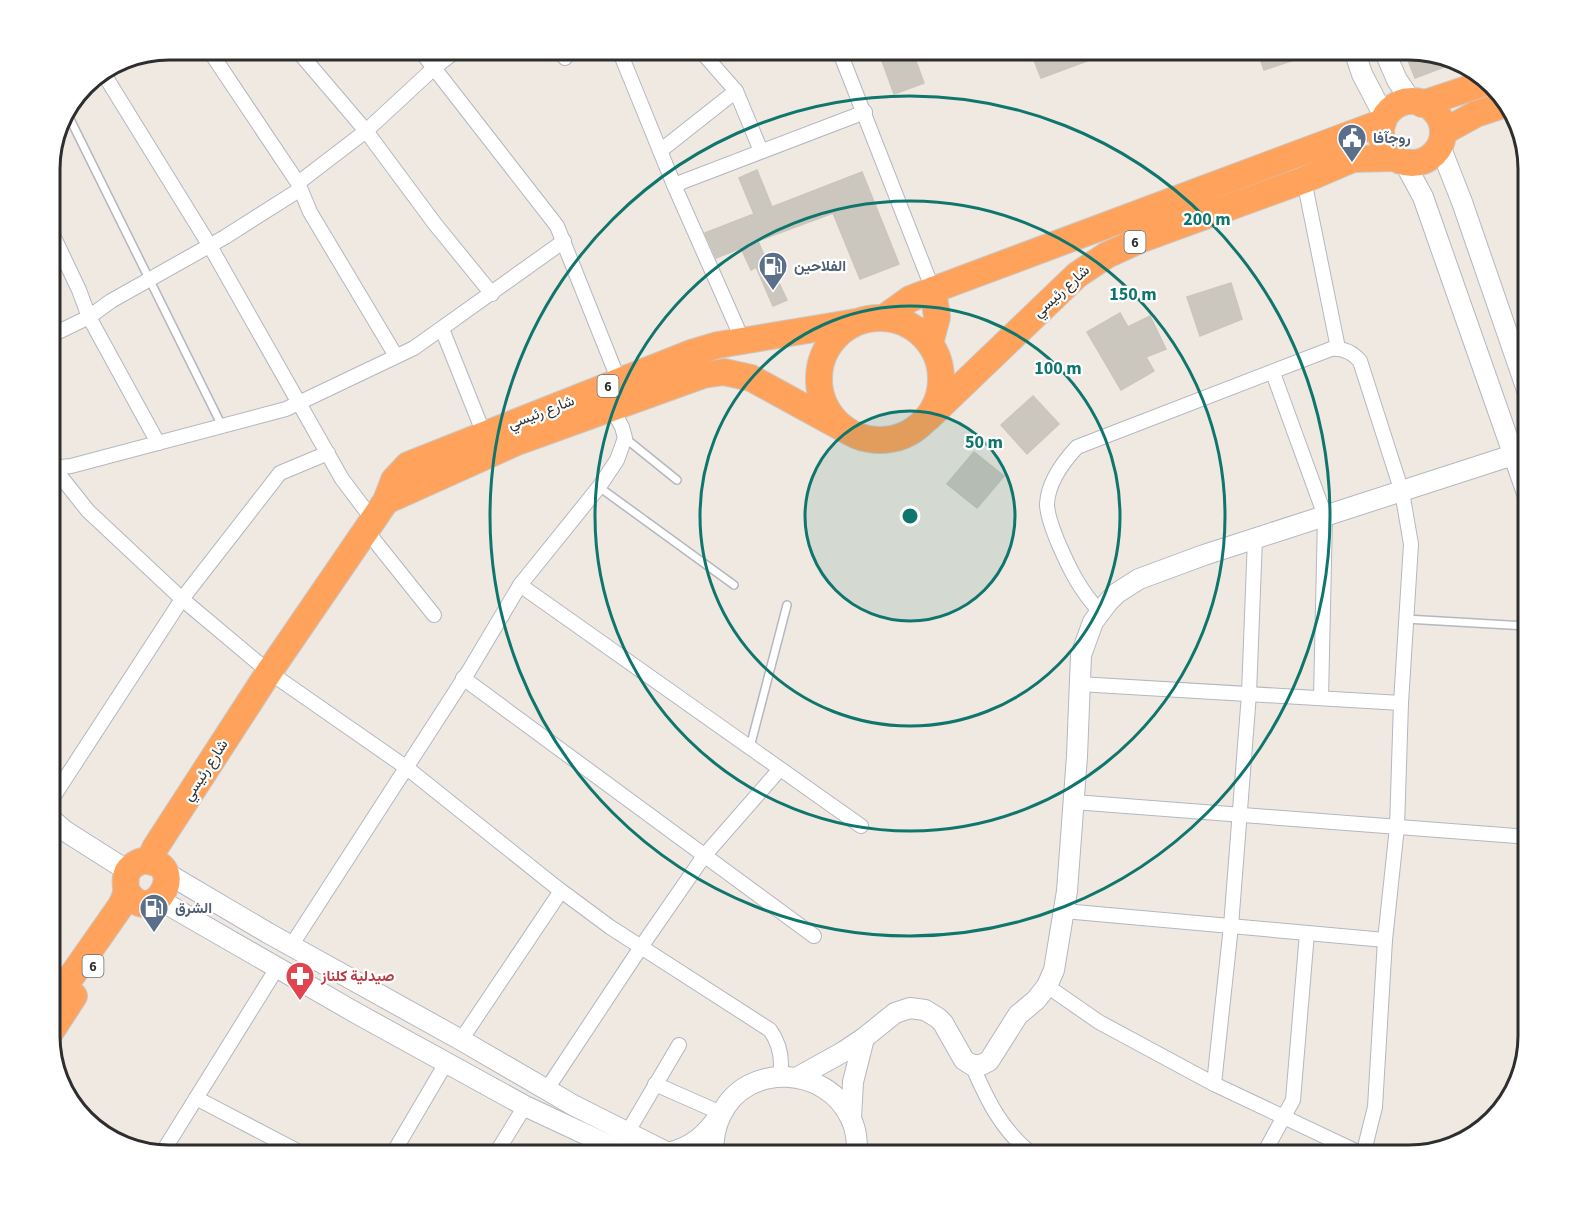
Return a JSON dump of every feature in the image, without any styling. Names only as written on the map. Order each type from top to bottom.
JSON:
[{"type":"highway","name":"شارع رئيسي","points":[[60,1017],[144,882],[155,848],[269,672],[375,517],[394,480],[408,465],[691,353],[718,345],[885,317],[910,299],[1384,120],[1396,106],[1417,103],[1479,85]]},
{"type":"highway","points":[[1417,103],[1437,114],[1441,139]]},
{"type":"highway","name":"شارع رئيسي","points":[[375,517],[517,442],[703,375],[724,372],[759,382],[863,438],[889,439],[914,430],[1077,275],[1107,255],[1142,239],[1304,180],[1353,159],[1399,160],[1414,163],[1425,160],[1433,154],[1441,139],[1476,114],[1499,106]]},
{"type":"highway","points":[[1384,120],[1381,132],[1382,141],[1387,151],[1399,160]]},
{"type":"highway","points":[[930,343],[937,316],[933,290]]},
{"type":"highway","points":[[885,317],[910,325],[930,343],[939,359],[942,376],[937,402],[928,418]]},
{"type":"highway","name":"شارع رئيسي","points":[[846,430],[828,411],[821,395],[819,378],[822,360],[830,344],[841,331],[856,322]]},
{"type":"highway","name":"شارع رئيسي","points":[[60,977],[144,882]]},
{"type":"street","points":[[215,60],[298,187],[310,212],[396,356]]},
{"type":"street","points":[[306,60],[366,131],[435,224],[492,294]]},
{"type":"street","points":[[428,60],[550,216],[564,241],[619,381]]},
{"type":"street","points":[[60,331],[89,317],[111,301],[210,246],[298,187],[366,131],[445,60]]},
{"type":"street","points":[[623,60],[674,185],[743,341]]},
{"type":"street","points":[[709,60],[736,91],[761,152]]},
{"type":"street","points":[[843,60],[933,290]]},
{"type":"street","points":[[1357,60],[1384,120]]},
{"type":"street","points":[[1388,60],[1397,80],[1417,103]]},
{"type":"street","points":[[107,79],[210,246],[342,479],[375,517],[434,615]]},
{"type":"street","points":[[660,151],[736,91]]},
{"type":"street","points":[[674,185],[865,112]]},
{"type":"street","points":[[1441,139],[1518,364]]},
{"type":"street","points":[[1399,160],[1426,207],[1518,468]]},
{"type":"street","points":[[1304,180],[1338,348]]},
{"type":"street","points":[[60,467],[286,409],[414,348],[564,241]]},
{"type":"street","points":[[60,249],[80,290],[89,317],[158,443]]},
{"type":"street","points":[[442,329],[484,434]]},
{"type":"street","points":[[1100,612],[1071,573],[1050,522],[1047,505],[1049,494],[1063,463],[1077,447],[1325,351],[1338,348],[1350,352],[1360,361],[1402,492],[1411,544],[1401,703],[1397,827],[1385,940],[1375,1107],[1366,1145]]},
{"type":"street","points":[[1273,373],[1325,516],[1322,698]]},
{"type":"street","points":[[291,946],[407,768],[520,585],[599,487],[617,460],[625,438],[611,407]]},
{"type":"street","points":[[60,787],[182,599],[280,473],[327,453]]},
{"type":"street","points":[[789,1076],[864,1038],[895,1013],[918,1009],[932,1013],[943,1023],[964,1060],[972,1065],[981,1065],[989,1060],[1018,1015],[1036,1000],[1047,986],[1054,970],[1064,911],[1074,802],[1084,643],[1100,612],[1118,593],[1139,579],[1255,538],[1513,454]]},
{"type":"street","points":[[60,478],[88,511],[182,599],[269,672],[407,768],[561,891],[610,927],[770,1030],[780,1049],[789,1076]]},
{"type":"street","points":[[1214,1084],[1231,926],[1249,694],[1255,538]]},
{"type":"street","points":[[520,585],[861,826]]},
{"type":"street","points":[[463,678],[814,936]]},
{"type":"street","points":[[1080,684],[1401,703]]},
{"type":"street","points":[[547,1089],[641,947],[705,856],[780,769]]},
{"type":"street","points":[[1074,802],[1518,836]]},
{"type":"street","points":[[60,827],[277,968],[525,1106],[609,1145]]},
{"type":"street","points":[[144,882],[291,946],[573,1105],[652,1145]]},
{"type":"street","points":[[461,1040],[561,891]]},
{"type":"street","points":[[1064,911],[1385,940]]},
{"type":"street","points":[[1269,1145],[1293,1100],[1308,933]]},
{"type":"street","points":[[167,1145],[277,968]]},
{"type":"street","points":[[1047,986],[1100,1022],[1214,1084],[1343,1145]]},
{"type":"street","points":[[856,1145],[853,1082],[864,1038]]},
{"type":"street","points":[[627,1133],[679,1045]]},
{"type":"street","points":[[398,1145],[446,1063]]},
{"type":"street","points":[[972,1065],[989,1104],[1021,1145]]},
{"type":"street","points":[[691,1145],[702,1137],[732,1099],[746,1087],[762,1079],[789,1076],[815,1082],[830,1091],[842,1104],[864,1145]]},
{"type":"street","points":[[655,1084],[721,1113]]},
{"type":"street","points":[[196,1098],[286,1145]]},
{"type":"street","points":[[501,1145],[525,1106]]},
{"type":"street","points":[[713,1145],[721,1113]]},
{"type":"lane","points":[[71,121],[222,426]]},
{"type":"lane","points":[[625,438],[677,480]]},
{"type":"lane","points":[[599,487],[734,585]]},
{"type":"lane","points":[[750,747],[787,605]]},
{"type":"lane","points":[[1406,619],[1518,625]]},
{"type":"building","points":[[882,60],[916,60],[924,83],[894,94]]},
{"type":"building","points":[[1034,60],[1090,60],[1041,78]]},
{"type":"building","points":[[1260,60],[1294,60],[1264,70]]},
{"type":"building","points":[[1408,60],[1431,62],[1445,67],[1415,78]]},
{"type":"building","points":[[757,170],[772,207],[862,172],[899,264],[860,279],[833,213],[758,241],[775,282],[778,281],[787,300],[773,306],[756,267],[751,270],[741,248],[716,258],[705,233],[754,214],[739,178]]},
{"type":"building","points":[[1231,283],[1242,319],[1200,336],[1187,297]]},
{"type":"building","points":[[1120,313],[1128,327],[1150,316],[1166,349],[1146,357],[1154,371],[1121,390],[1087,332]]},
{"type":"building","points":[[1033,396],[1059,424],[1027,454],[1001,425]]},
{"type":"building","points":[[974,452],[1004,476],[977,508],[947,484]]},
{"type":"place","name":"روجآفا","points":[[1352,164]]},
{"type":"place","name":"الفلاحين","points":[[773,292]]},
{"type":"place","name":"الشرق","points":[[154,934]]},
{"type":"place","name":"صيدلية كلناز","points":[[300,1002]]}]
